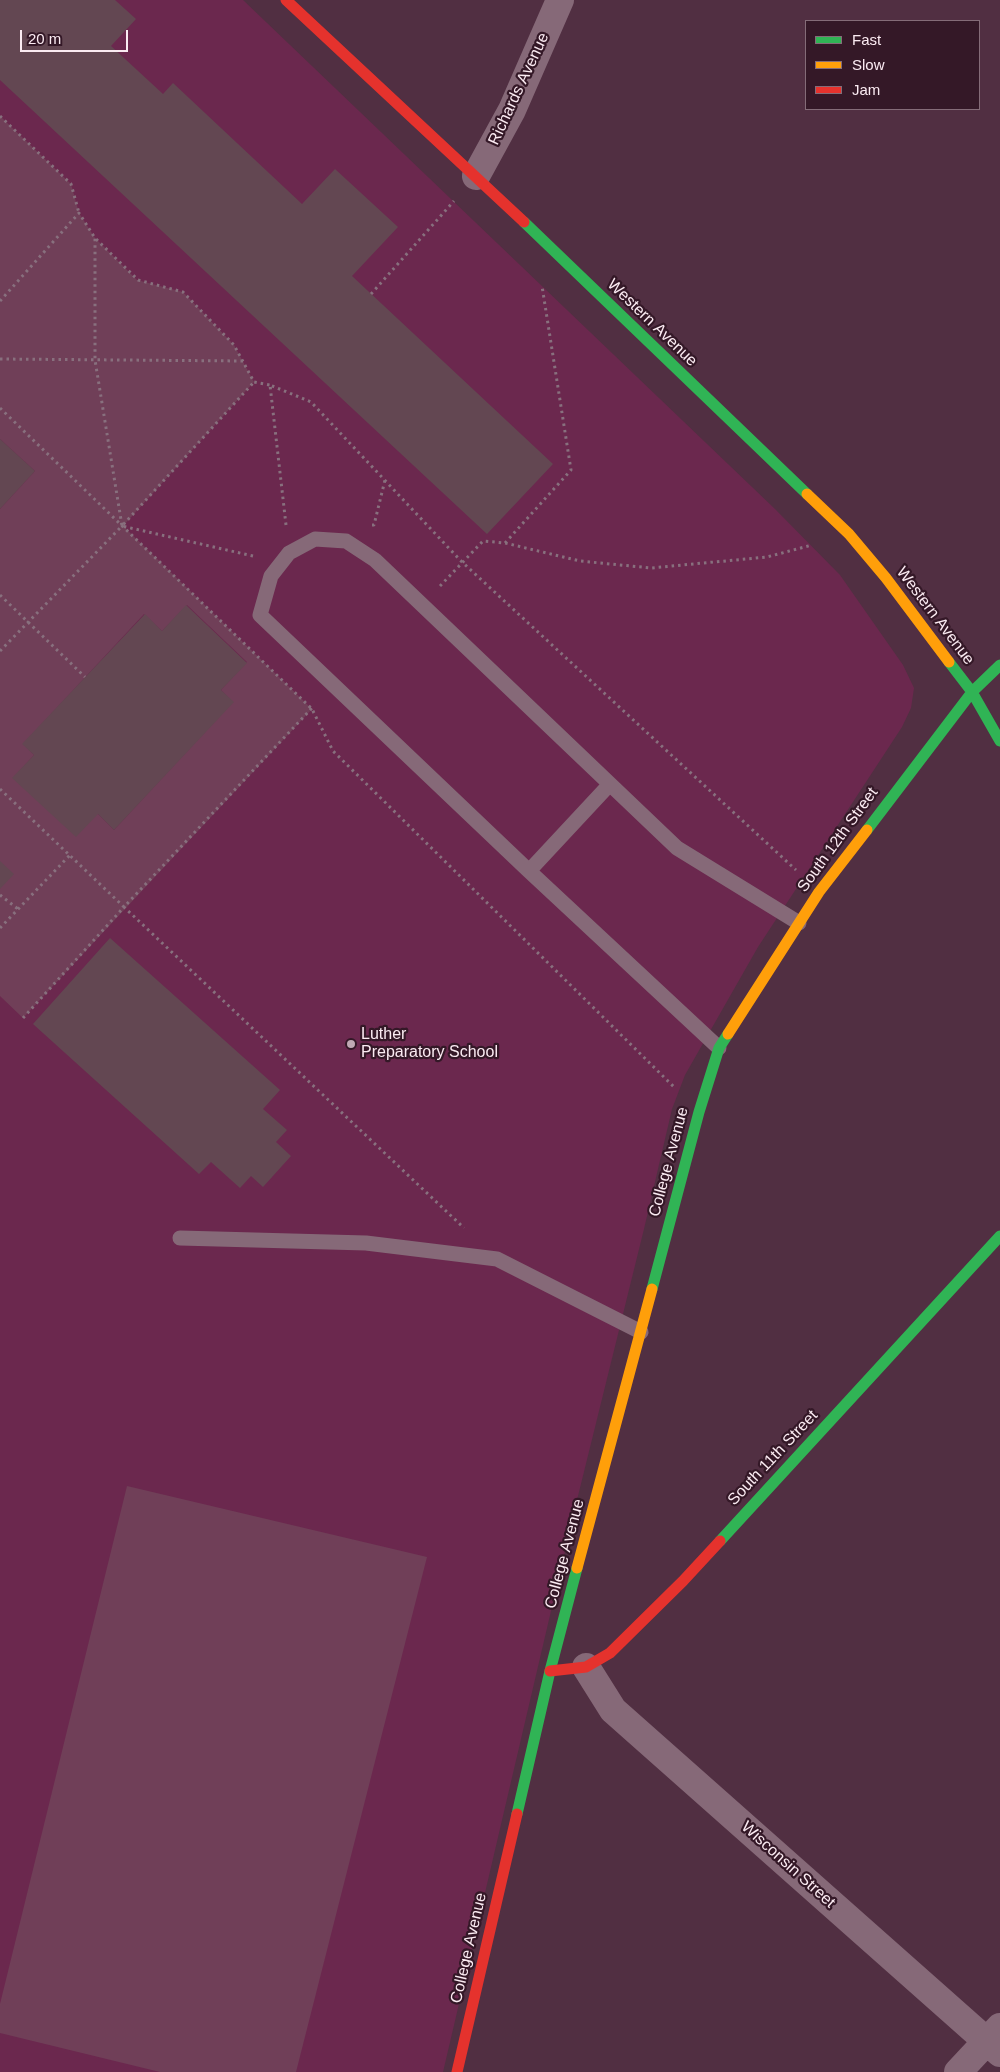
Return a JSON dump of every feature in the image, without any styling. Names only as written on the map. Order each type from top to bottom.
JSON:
[{"type":"street","name":"Western Avenue","points":[[286,0],[476,176],[849,534],[886,578],[972,692],[1000,741]]},
{"type":"street","name":"Richards Avenue","points":[[476,176],[512,110],[560,0]]},
{"type":"street","name":"South 12th Street","points":[[719,1048],[819,892],[972,692],[1000,665]]},
{"type":"street","name":"Western Avenue","points":[[972,692],[993,702]]},
{"type":"street","name":"College Avenue","points":[[457,2072],[550,1671],[699,1112],[719,1048]]},
{"type":"street","name":"South 11th Street","points":[[550,1671],[586,1668],[610,1653],[630,1635],[683,1581],[1000,1236]]},
{"type":"street","name":"Wisconsin Street","points":[[586,1668],[613,1710],[996,2040]]},
{"type":"street","points":[[958,2072],[996,2040]]},
{"type":"lane","points":[[719,1048],[529,871],[260,614],[271,576],[289,553],[315,539],[346,541],[375,560],[677,848],[799,923]]},
{"type":"lane","points":[[529,871],[610,784]]},
{"type":"lane","points":[[180,1238],[366,1243],[497,1259],[641,1332]]},
{"type":"path","points":[[0,116],[71,184],[79,213],[95,238],[138,280],[183,292],[234,345],[254,382],[270,385],[311,402],[461,561],[819,892]]},
{"type":"path","points":[[371,294],[476,176]]},
{"type":"path","points":[[0,301],[79,213]]},
{"type":"path","points":[[505,543],[571,470],[534,232]]},
{"type":"path","points":[[95,238],[95,360],[122,526]]},
{"type":"path","points":[[0,359],[242,361]]},
{"type":"path","points":[[0,651],[122,526],[254,382]]},
{"type":"path","points":[[270,385],[289,553]]},
{"type":"path","points":[[0,408],[312,708],[333,751],[699,1112]]},
{"type":"path","points":[[122,526],[256,557]]},
{"type":"path","points":[[423,605],[461,561],[483,541],[505,543],[580,562],[651,568],[767,557],[849,534]]},
{"type":"path","points":[[0,596],[85,677]]},
{"type":"path","points":[[23,1018],[124,907],[312,708]]},
{"type":"path","points":[[0,789],[497,1259]]},
{"type":"path","points":[[0,928],[70,855]]},
{"type":"path","points":[[0,895],[18,909]]},
{"type":"shaded area","name":"Luther Preparatory School","points":[[0,0],[243,0],[775,509],[840,575],[903,665],[914,688],[911,708],[902,727],[758,947],[685,1075],[672,1109],[577,1500],[443,2072],[0,2072]]},
{"type":"shaded area","points":[[0,116],[71,184],[79,213],[95,238],[137,280],[183,292],[234,345],[254,382],[123,526],[312,709],[23,1018],[0,996],[0,509],[35,471],[0,439]],"holes":[[[187,605],[247,662],[221,690],[233,702],[114,830],[98,814],[13,778],[34,755],[23,744],[144,614],[162,631]]]},
{"type":"shaded area","points":[[127,1486],[427,1557],[296,2072],[160,2072],[0,2033],[0,2004]]},
{"type":"building","points":[[0,0],[115,0],[136,19],[111,46],[163,94],[173,83],[302,204],[335,169],[398,227],[352,276],[553,464],[487,534],[0,80]]},
{"type":"building","points":[[0,439],[35,471],[0,509]]},
{"type":"building","points":[[186,605],[247,663],[221,690],[234,702],[114,830],[98,814],[76,837],[12,778],[34,755],[22,744],[145,614],[162,631]]},
{"type":"building","points":[[0,861],[14,874],[0,889]]},
{"type":"building","points":[[110,938],[280,1090],[263,1109],[287,1130],[276,1142],[291,1156],[263,1187],[251,1176],[240,1188],[211,1162],[199,1174],[33,1024]]},
{"type":"traffic: fast","points":[[524,222],[807,494]]},
{"type":"traffic: fast","points":[[949,662],[972,692],[1000,741]]},
{"type":"traffic: fast","points":[[867,830],[972,692],[1000,665]]},
{"type":"traffic: fast","points":[[652,1289],[699,1112],[719,1048],[728,1034]]},
{"type":"traffic: fast","points":[[720,1541],[1000,1236]]},
{"type":"traffic: fast","points":[[517,1814],[550,1671],[577,1568]]},
{"type":"traffic: slow","points":[[807,494],[849,534],[886,578],[949,662]]},
{"type":"traffic: slow","points":[[728,1034],[819,892],[867,830]]},
{"type":"traffic: slow","points":[[577,1568],[652,1289]]},
{"type":"traffic: jam","points":[[286,0],[524,222]]},
{"type":"traffic: jam","points":[[550,1671],[586,1667],[610,1653],[683,1581],[720,1541]]},
{"type":"traffic: jam","points":[[457,2072],[517,1814]]},
{"type":"place","name":"Luther Preparatory School","points":[[351,1044]]}]
